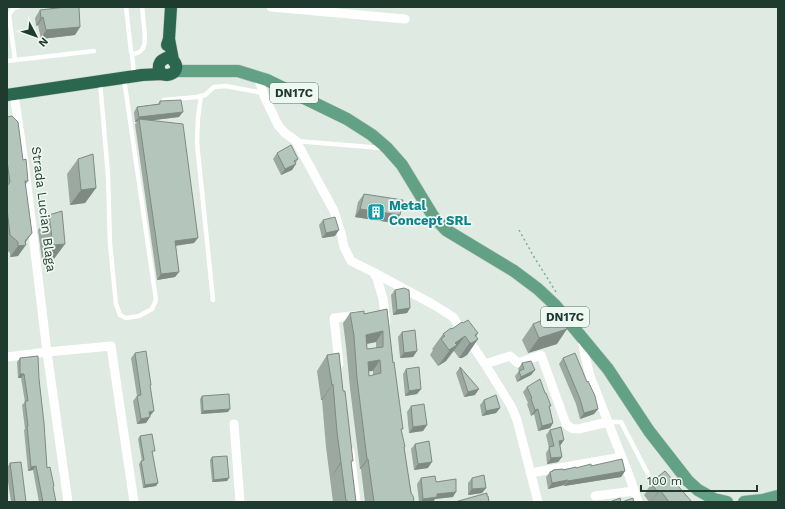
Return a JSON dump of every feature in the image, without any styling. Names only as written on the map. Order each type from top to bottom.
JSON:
[{"type":"highway","points":[[168,66],[171,7]]},
{"type":"highway","name":"Strada Lucian Blaga","points":[[11,94],[133,76],[168,66]]},
{"type":"main road","name":"DN17C","points":[[168,66],[190,70],[238,71],[267,80],[347,119],[372,135],[387,148],[402,165],[434,216],[446,230],[514,271],[538,289],[555,305],[608,370],[649,431],[688,481],[698,490],[714,499],[727,502]]},
{"type":"main road","points":[[744,502],[763,500],[778,496]]},
{"type":"street","points":[[276,7],[405,19]]},
{"type":"street","points":[[258,77],[263,93],[278,125],[285,133],[296,141],[334,212],[341,232],[344,247],[351,261],[434,305],[453,317],[485,364],[511,406],[517,420],[538,502]]},
{"type":"street","name":"Strada Lucian Blaga","points":[[11,94],[26,176],[47,352],[68,502]]},
{"type":"street","points":[[373,272],[377,278],[383,299],[377,313]]},
{"type":"street","points":[[377,313],[387,328]]},
{"type":"street","points":[[340,371],[334,318],[377,313]]},
{"type":"street","points":[[582,338],[590,376],[638,502]]},
{"type":"street","points":[[7,357],[111,346],[134,502]]},
{"type":"street","points":[[485,364],[510,356],[518,363],[541,355],[566,424],[573,429],[578,429],[608,422]]},
{"type":"street","points":[[234,424],[240,502]]},
{"type":"street","points":[[349,440],[356,502]]},
{"type":"street","points":[[530,473],[622,457]]},
{"type":"street","points":[[595,496],[634,491]]},
{"type":"lane","points":[[15,60],[9,15],[13,9],[18,7]]},
{"type":"lane","points":[[100,81],[108,175],[110,244],[116,304],[120,315],[126,318],[139,316],[152,309],[156,300],[126,7]]},
{"type":"lane","points":[[132,54],[138,54],[142,51],[146,41],[142,7]]},
{"type":"lane","points":[[7,60],[94,51]]},
{"type":"lane","points":[[164,100],[201,96],[205,95],[214,87],[226,86],[263,93]]},
{"type":"lane","points":[[201,96],[197,143],[213,300]]},
{"type":"lane","points":[[296,141],[387,148]]},
{"type":"lane","points":[[608,422],[621,422],[648,474]]},
{"type":"path","points":[[519,230],[556,292],[555,305]]},
{"type":"building","points":[[79,7],[80,27],[46,30],[43,17],[41,18],[40,10]]},
{"type":"building","points":[[181,100],[183,112],[139,117],[137,107],[160,104],[160,101]]},
{"type":"building","points":[[12,116],[18,122],[23,160],[26,159],[28,181],[25,181],[32,233],[25,241],[26,245],[18,246],[18,242],[10,235],[7,209],[7,186],[10,182],[7,161],[7,117]]},
{"type":"building","points":[[139,119],[183,124],[198,238],[175,241],[179,272],[161,274]]},
{"type":"building","points":[[291,145],[298,159],[294,161],[296,164],[285,169],[277,153]]},
{"type":"building","points":[[93,154],[96,188],[81,190],[78,159]]},
{"type":"building","points":[[364,194],[403,200],[400,215],[360,209]]},
{"type":"building","points":[[62,211],[65,244],[53,245],[49,215]]},
{"type":"building","points":[[335,217],[339,230],[326,233],[323,220]]},
{"type":"building","points":[[404,288],[409,290],[410,308],[397,310],[395,290]]},
{"type":"building","points":[[387,309],[403,429],[401,429],[411,493],[414,500],[413,502],[374,502],[367,459],[357,378],[354,336],[350,313],[364,311],[364,314]],"holes":[[[383,331],[383,347],[367,349],[366,335]],[[380,360],[381,373],[369,376],[368,362]]]},
{"type":"building","points":[[561,313],[567,329],[539,338],[533,324]]},
{"type":"building","points":[[468,320],[478,333],[475,335],[478,339],[470,343],[465,336],[455,343],[457,345],[449,350],[441,339],[445,336],[443,334],[451,328],[452,329]]},
{"type":"building","points":[[415,330],[417,351],[404,353],[402,332]]},
{"type":"building","points":[[146,351],[154,411],[149,412],[150,417],[141,419],[137,396],[141,395],[135,353]]},
{"type":"building","points":[[339,353],[353,461],[351,461],[356,502],[346,501],[337,432],[333,384],[332,385],[327,355]]},
{"type":"building","points":[[575,353],[587,382],[588,381],[595,396],[598,409],[584,413],[580,399],[563,358]]},
{"type":"building","points":[[38,356],[47,468],[50,467],[56,502],[43,502],[36,466],[31,467],[25,401],[28,401],[24,374],[20,374],[20,358]]},
{"type":"building","points":[[531,361],[535,370],[521,377],[519,371],[524,369],[522,363]]},
{"type":"building","points":[[419,367],[421,389],[409,391],[406,369]]},
{"type":"building","points":[[460,367],[479,389],[468,392]]},
{"type":"building","points":[[540,379],[551,406],[549,406],[553,423],[542,426],[538,409],[535,410],[527,387]]},
{"type":"building","points":[[229,394],[230,409],[203,411],[202,396]]},
{"type":"building","points":[[496,395],[500,408],[486,411],[484,400]]},
{"type":"building","points":[[424,404],[427,425],[413,427],[411,406]]},
{"type":"building","points":[[561,427],[564,440],[559,441],[562,457],[551,458],[549,447],[554,446],[550,430]]},
{"type":"building","points":[[152,434],[155,451],[152,451],[158,483],[145,485],[141,461],[144,460],[140,436]]},
{"type":"building","points":[[429,441],[432,462],[418,464],[415,444]]},
{"type":"building","points":[[227,456],[229,478],[214,480],[212,457]]},
{"type":"building","points":[[622,459],[625,471],[552,483],[550,472],[553,470],[576,468],[591,464],[591,466]]},
{"type":"building","points":[[21,462],[26,502],[15,502],[10,463]]},
{"type":"building","points":[[665,471],[692,502],[669,502],[660,490],[658,492],[652,485],[657,481],[655,479]]},
{"type":"building","points":[[484,475],[486,488],[472,489],[472,478]]},
{"type":"building","points":[[435,476],[436,482],[456,479],[456,492],[437,494],[437,497],[423,499],[421,478]]},
{"type":"building","points":[[487,493],[489,502],[455,502]]},
{"type":"building","points":[[620,498],[621,502],[610,502]]},
{"type":"building","points":[[633,498],[634,502],[622,502]]},
{"type":"place","name":"Metal Concept SRL","points":[[376,212]]}]
